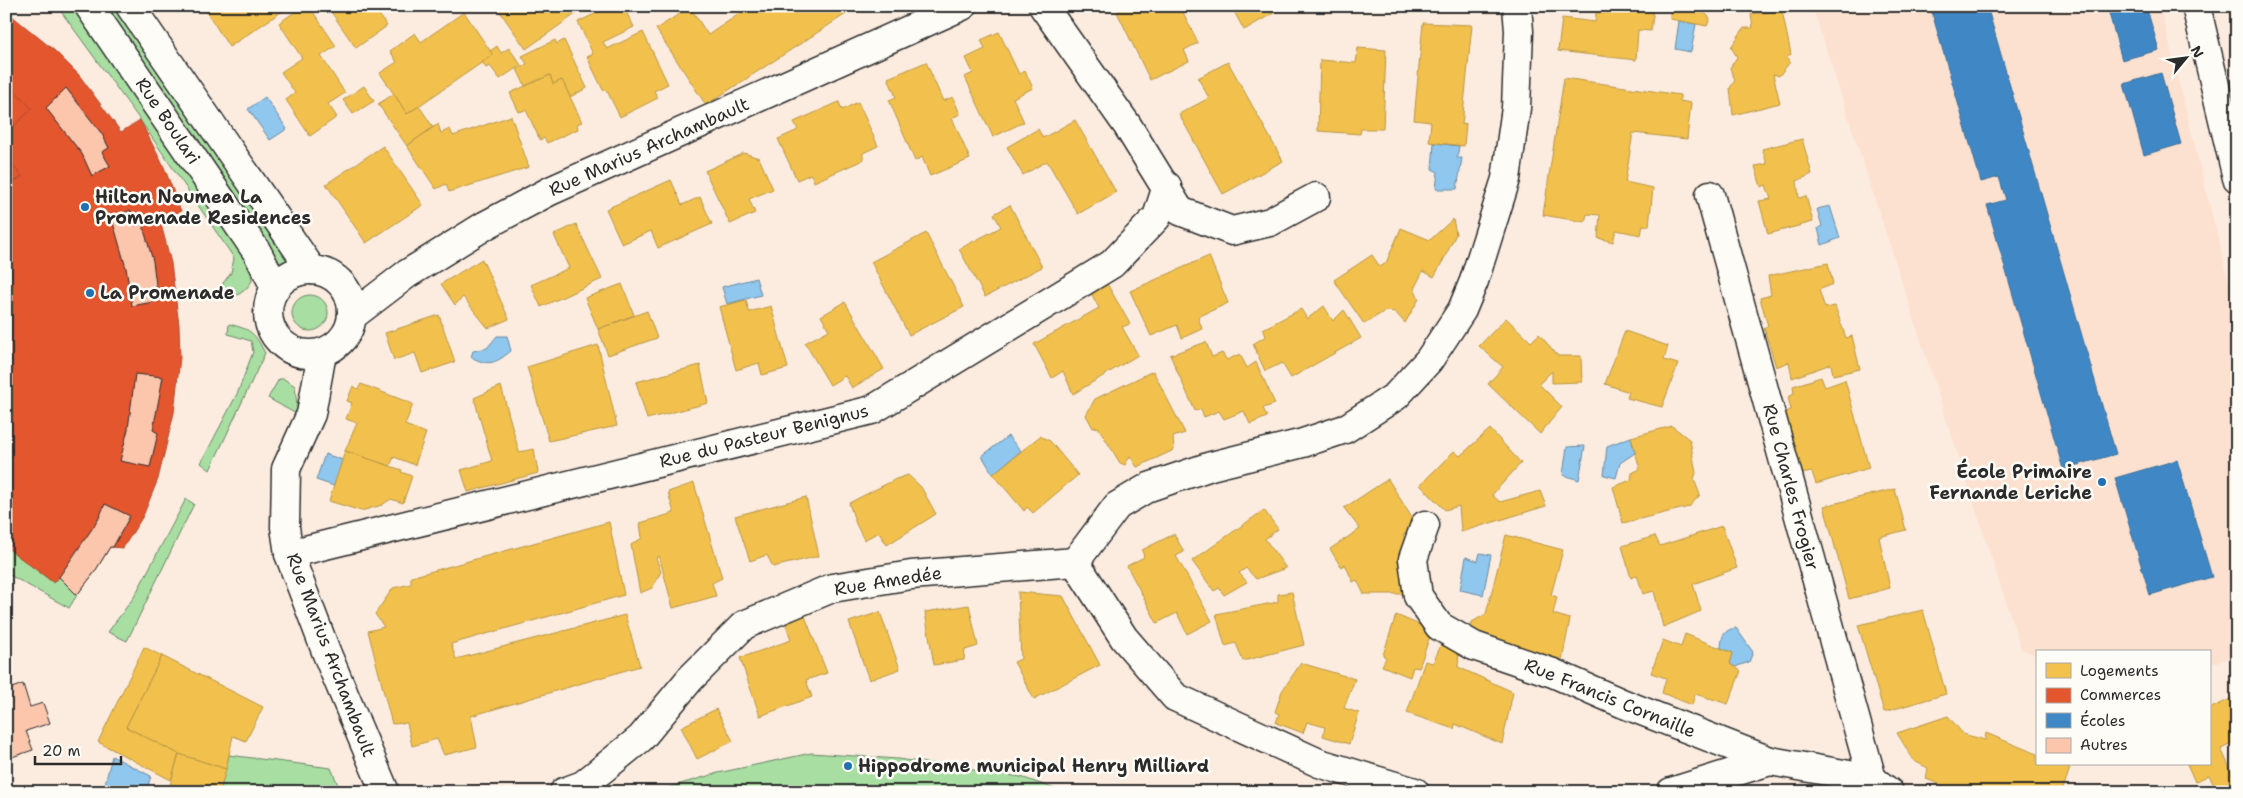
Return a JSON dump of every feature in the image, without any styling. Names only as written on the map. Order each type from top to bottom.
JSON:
[{"type":"street","name":"Rue Boulari","points":[[89,6],[258,252],[275,288]]},
{"type":"street","name":"Rue Boulari","points":[[130,6],[312,270]]},
{"type":"street","name":"Rue Marius Archambault","points":[[352,316],[415,270],[486,225],[550,191],[962,6]]},
{"type":"street","points":[[1043,6],[1127,125],[1180,211],[1232,231],[1270,222],[1316,197]]},
{"type":"street","points":[[1415,792],[1319,763],[1175,697],[1124,638],[1076,562],[1117,506],[1149,486],[1211,466],[1303,443],[1345,429],[1396,396],[1429,360],[1462,310],[1474,281],[1506,179],[1516,108],[1519,31],[1517,6]]},
{"type":"street","points":[[2196,6],[2237,178]]},
{"type":"street","name":"Rue du Pasteur Benignus","points":[[289,554],[872,410],[1112,264],[1157,217],[1166,186]]},
{"type":"street","name":"Rue Charles Frogier","points":[[1710,195],[1880,785]]},
{"type":"street","points":[[293,351],[312,354],[322,353],[333,348],[349,329],[352,316],[351,303],[346,290],[337,280],[325,273],[312,270],[298,271],[285,277],[275,288],[268,306],[270,328],[276,338],[293,351],[303,370],[313,401]]},
{"type":"street","name":"Rue Marius Archambault","points":[[322,353],[311,414],[286,469],[285,528],[289,554],[327,654],[385,792]]},
{"type":"street","name":"Rue Francis Cornaille","points":[[1425,524],[1414,559],[1418,596],[1439,626],[1474,646],[1553,673],[1624,704],[1770,761],[1880,785]]},
{"type":"street","name":"Rue Amedée","points":[[564,792],[583,785],[641,738],[690,679],[744,625],[832,588],[911,575],[1076,562]]},
{"type":"street","points":[[1671,792],[1770,761]]},
{"type":"shaded area","name":"École Primaire Fernande Leriche","points":[[1812,6],[2160,6],[2237,314],[2237,656],[2210,664],[2210,650],[2036,650],[2036,656],[2021,649]]},
{"type":"shaded area","points":[[2226,6],[2237,6],[2237,49]]},
{"type":"green space","points":[[57,6],[72,6],[250,263],[252,281],[240,293],[225,298],[223,283],[231,273],[234,258],[140,120]]},
{"type":"green space","points":[[96,6],[117,6],[293,259],[279,268]]},
{"type":"green space","points":[[310,295],[323,300],[328,313],[323,326],[310,331],[297,326],[292,313],[297,300]]},
{"type":"green space","points":[[229,324],[252,333],[265,353],[210,470],[201,463],[238,392],[253,352],[251,341],[228,334]]},
{"type":"green space","points":[[279,379],[284,379],[295,386],[298,415],[268,398]]},
{"type":"green space","points":[[186,499],[194,504],[127,641],[108,632],[134,597]]},
{"type":"green space","points":[[6,547],[54,583],[59,577],[77,595],[69,608],[6,573]]},
{"type":"green space","name":"Hippodrome municipal Henry Milliard","points":[[811,753],[898,759],[1021,777],[1064,792],[653,792],[718,773]]},
{"type":"green space","points":[[229,755],[331,768],[341,792],[220,792]]},
{"type":"water","points":[[1679,21],[1696,24],[1691,52],[1675,49]]},
{"type":"water","points":[[265,97],[287,129],[270,140],[248,109]]},
{"type":"water","points":[[1434,143],[1459,146],[1457,158],[1462,158],[1457,189],[1436,189],[1438,172],[1432,169]]},
{"type":"water","points":[[1830,206],[1840,238],[1822,245],[1818,228],[1822,226],[1817,209]]},
{"type":"water","points":[[756,278],[761,295],[727,304],[722,287]]},
{"type":"water","points":[[497,336],[507,336],[511,351],[496,361],[488,363],[471,357],[473,351],[487,348]]},
{"type":"water","points":[[1008,436],[1021,451],[993,474],[982,456]]},
{"type":"water","points":[[1631,437],[1635,453],[1620,463],[1616,478],[1604,475],[1607,446]]},
{"type":"water","points":[[1585,446],[1579,480],[1563,475],[1567,447]]},
{"type":"water","points":[[325,454],[343,460],[334,486],[316,480]]},
{"type":"water","points":[[1480,553],[1491,555],[1483,595],[1460,590],[1466,557],[1478,561]]},
{"type":"water","points":[[1736,628],[1753,652],[1749,662],[1735,667],[1730,664],[1733,653],[1721,648],[1724,634],[1728,630]]},
{"type":"water","points":[[112,756],[151,776],[146,792],[132,792],[105,784]]},
{"type":"building: Logements","points":[[203,6],[290,6],[229,47]]},
{"type":"building: Logements","points":[[303,6],[309,6],[336,46],[321,56],[345,93],[328,104],[337,117],[310,136],[286,100],[295,93],[281,72],[302,58],[279,23]]},
{"type":"building: Logements","points":[[327,6],[373,6],[387,26],[356,48]]},
{"type":"building: Logements","points":[[496,6],[583,6],[584,8],[526,49]]},
{"type":"building: Logements","points":[[611,6],[623,6],[634,27],[603,42],[607,49],[643,32],[668,84],[654,91],[658,98],[620,117],[607,91],[603,90],[587,57],[593,54],[578,22]]},
{"type":"building: Logements","points":[[751,6],[842,6],[846,14],[706,105],[656,29],[690,7],[708,35]]},
{"type":"building: Logements","points":[[1129,6],[1180,6],[1198,43],[1184,50],[1189,61],[1150,80],[1117,12]]},
{"type":"building: Logements","points":[[1231,6],[1286,6],[1244,30]]},
{"type":"building: Logements","points":[[1597,6],[1650,6],[1653,15],[1651,31],[1638,30],[1636,60],[1558,51],[1562,18],[1595,22]]},
{"type":"building: Logements","points":[[1670,6],[1698,6],[1710,18],[1707,26],[1670,19]]},
{"type":"building: Logements","points":[[1782,11],[1791,54],[1787,58],[1790,62],[1779,76],[1773,74],[1780,103],[1733,115],[1730,88],[1735,80],[1730,68],[1737,57],[1731,47],[1744,28],[1753,28],[1751,14]]},
{"type":"building: Logements","points":[[464,12],[493,55],[407,114],[380,73],[397,62],[390,51],[415,33],[421,42]]},
{"type":"building: Logements","points":[[1423,23],[1472,25],[1462,125],[1466,123],[1464,146],[1429,142],[1431,122],[1414,120]]},
{"type":"building: Logements","points":[[999,32],[1019,74],[1025,71],[1033,88],[1013,98],[1024,122],[993,137],[965,77],[973,73],[966,58],[985,49],[981,40]]},
{"type":"building: Logements","points":[[555,40],[557,44],[564,40],[587,88],[570,97],[562,80],[553,84],[550,75],[525,86],[517,69],[527,64],[522,56]]},
{"type":"building: Logements","points":[[497,46],[501,53],[509,48],[521,65],[500,79],[490,66],[486,68],[482,62],[493,55],[490,51]]},
{"type":"building: Logements","points":[[1358,48],[1386,50],[1383,129],[1361,129],[1360,134],[1318,131],[1320,60],[1356,63]]},
{"type":"building: Logements","points":[[926,62],[943,101],[953,97],[960,114],[952,118],[970,159],[930,176],[922,157],[915,161],[889,100],[896,97],[888,78]]},
{"type":"building: Logements","points":[[1228,62],[1283,161],[1223,194],[1179,114],[1209,98],[1198,78]]},
{"type":"building: Logements","points":[[550,75],[553,84],[562,80],[582,122],[577,124],[578,129],[547,143],[544,138],[540,140],[526,110],[519,112],[510,93]]},
{"type":"building: Logements","points":[[1564,78],[1680,95],[1680,101],[1691,103],[1687,139],[1633,133],[1625,182],[1653,188],[1649,226],[1643,225],[1641,235],[1616,230],[1613,242],[1598,238],[1600,215],[1587,214],[1585,222],[1543,215]]},
{"type":"building: Logements","points":[[364,86],[374,101],[353,114],[343,100]]},
{"type":"building: Logements","points":[[394,94],[407,114],[419,106],[433,127],[407,146],[378,104]]},
{"type":"building: Logements","points":[[40,102],[82,154],[112,219],[126,268],[132,306],[75,316],[59,252],[44,214],[22,177],[6,156],[6,133]]},
{"type":"building: Logements","points":[[839,102],[842,110],[858,102],[878,146],[863,153],[863,160],[814,182],[811,174],[797,180],[778,139],[798,130],[794,122]]},
{"type":"building: Logements","points":[[511,116],[529,167],[449,192],[446,184],[436,189],[407,146],[438,124],[441,133],[450,129],[453,136]]},
{"type":"building: Logements","points":[[1075,120],[1116,192],[1078,214],[1047,161],[1023,175],[1007,147],[1038,129],[1043,138]]},
{"type":"building: Logements","points":[[1802,139],[1812,174],[1797,181],[1799,198],[1806,196],[1813,222],[1768,234],[1759,201],[1771,199],[1766,185],[1761,187],[1755,166],[1767,164],[1762,149]]},
{"type":"building: Logements","points":[[383,146],[423,205],[366,243],[326,184]]},
{"type":"building: Logements","points":[[744,153],[759,158],[773,189],[749,199],[755,213],[730,224],[705,171]]},
{"type":"building: Logements","points":[[671,180],[682,205],[700,197],[712,224],[658,248],[651,231],[622,244],[606,209]]},
{"type":"building: Logements","points":[[1010,205],[1042,267],[985,297],[959,249],[1001,227],[994,214]]},
{"type":"building: Logements","points":[[1453,219],[1456,234],[1434,277],[1423,271],[1414,289],[1419,299],[1405,323],[1395,312],[1385,311],[1364,324],[1334,280],[1372,255],[1380,267],[1386,263],[1401,228],[1430,240]]},
{"type":"building: Logements","points":[[576,224],[602,279],[541,307],[531,285],[569,268],[554,235]]},
{"type":"building: Logements","points":[[926,233],[964,307],[909,335],[871,262]]},
{"type":"building: Logements","points":[[1209,256],[1228,303],[1198,317],[1202,329],[1182,338],[1177,325],[1151,336],[1130,291]]},
{"type":"building: Logements","points":[[482,259],[509,319],[488,328],[463,297],[455,305],[441,284]]},
{"type":"building: Logements","points":[[1828,263],[1833,284],[1819,290],[1825,308],[1835,306],[1846,338],[1852,336],[1860,369],[1833,375],[1831,364],[1792,378],[1789,362],[1776,367],[1764,328],[1768,326],[1760,298],[1771,295],[1768,276]]},
{"type":"building: Logements","points":[[1106,282],[1130,324],[1122,327],[1138,355],[1073,394],[1063,371],[1052,378],[1034,344],[1099,308],[1090,291]]},
{"type":"building: Logements","points":[[622,284],[634,315],[598,329],[585,298]]},
{"type":"building: Logements","points":[[746,300],[749,312],[771,306],[788,368],[762,375],[759,363],[736,370],[719,307]]},
{"type":"building: Logements","points":[[845,302],[884,369],[852,388],[845,376],[830,385],[805,343],[829,330],[821,316]]},
{"type":"building: Logements","points":[[1324,306],[1333,321],[1344,310],[1361,338],[1291,378],[1282,363],[1265,371],[1253,344],[1266,336],[1263,329],[1301,309],[1307,319]]},
{"type":"building: Logements","points":[[647,311],[657,338],[608,355],[598,329]]},
{"type":"building: Logements","points":[[439,315],[455,362],[422,373],[415,353],[394,360],[385,333]]},
{"type":"building: Logements","points":[[1506,318],[1531,342],[1539,334],[1558,356],[1581,356],[1582,382],[1552,383],[1552,371],[1539,384],[1562,407],[1540,434],[1488,384],[1503,367],[1479,346]]},
{"type":"building: Logements","points":[[1625,331],[1668,346],[1664,360],[1678,364],[1662,407],[1627,398],[1629,392],[1605,384]]},
{"type":"building: Logements","points":[[1206,342],[1212,357],[1222,353],[1227,360],[1240,354],[1247,368],[1256,362],[1275,404],[1263,408],[1267,417],[1250,424],[1244,411],[1224,419],[1219,411],[1204,417],[1201,409],[1195,411],[1170,355]]},
{"type":"building: Logements","points":[[598,345],[617,426],[549,441],[527,367]]},
{"type":"building: Logements","points":[[700,365],[708,403],[647,419],[636,382]]},
{"type":"building: Logements","points":[[74,368],[135,374],[128,429],[119,466],[105,504],[98,520],[59,577],[7,543],[30,510],[49,473],[70,413]]},
{"type":"building: Logements","points":[[1153,371],[1185,433],[1173,437],[1174,450],[1137,467],[1130,456],[1125,465],[1120,463],[1098,427],[1093,428],[1086,415],[1095,399]]},
{"type":"building: Logements","points":[[1821,377],[1825,387],[1845,380],[1869,468],[1816,484],[1812,472],[1801,474],[1782,413],[1791,410],[1788,397],[1794,394],[1793,386]]},
{"type":"building: Logements","points":[[361,384],[413,404],[405,425],[426,433],[415,465],[394,457],[390,466],[345,451],[357,423],[346,419],[352,403],[347,401],[353,386],[358,389]]},
{"type":"building: Logements","points":[[501,386],[519,452],[534,449],[538,473],[468,492],[461,470],[492,461],[474,398]]},
{"type":"building: Logements","points":[[1672,426],[1690,440],[1696,473],[1694,479],[1700,495],[1689,507],[1623,523],[1613,487],[1631,480],[1632,473],[1640,469],[1631,437]]},
{"type":"building: Logements","points":[[1490,429],[1521,463],[1492,495],[1500,502],[1540,491],[1546,506],[1461,532],[1459,506],[1445,510],[1420,485],[1454,451],[1460,456]]},
{"type":"building: Logements","points":[[1040,436],[1050,441],[1078,475],[1033,513],[1027,507],[1024,511],[993,474]]},
{"type":"building: Logements","points":[[345,451],[402,470],[401,472],[412,476],[403,503],[391,499],[382,505],[361,511],[329,501]]},
{"type":"building: Logements","points":[[908,475],[921,487],[936,514],[887,545],[879,532],[864,540],[849,503],[896,479]]},
{"type":"building: Logements","points":[[1388,479],[1417,526],[1403,535],[1409,545],[1405,594],[1364,594],[1357,580],[1353,582],[1345,564],[1341,567],[1330,549],[1360,529],[1344,508]]},
{"type":"building: Logements","points":[[694,483],[722,578],[712,583],[716,596],[673,608],[659,556],[656,558],[661,572],[652,588],[640,593],[631,545],[642,538],[640,523],[674,513],[668,492]]},
{"type":"building: Logements","points":[[1895,489],[1906,530],[1879,537],[1890,588],[1849,599],[1824,506]]},
{"type":"building: Logements","points":[[806,497],[819,556],[773,567],[767,555],[750,561],[735,516]]},
{"type":"building: Logements","points":[[1264,510],[1278,529],[1265,539],[1286,568],[1256,579],[1246,568],[1239,573],[1247,582],[1224,595],[1219,588],[1214,591],[1192,561]]},
{"type":"building: Logements","points":[[609,522],[624,595],[451,644],[456,659],[625,615],[640,666],[471,716],[477,747],[444,755],[437,739],[412,746],[407,723],[392,724],[368,631],[384,627],[375,614],[393,588],[411,584],[411,577]]},
{"type":"building: Logements","points":[[1722,526],[1737,568],[1693,584],[1701,611],[1663,627],[1654,591],[1643,594],[1637,575],[1631,578],[1622,546],[1655,536],[1660,546]]},
{"type":"building: Logements","points":[[1174,534],[1184,552],[1176,556],[1212,621],[1187,634],[1177,613],[1157,623],[1127,566],[1144,557],[1142,550]]},
{"type":"building: Logements","points":[[1506,535],[1563,550],[1551,595],[1557,597],[1553,614],[1570,619],[1562,660],[1471,633],[1472,622],[1486,614]]},
{"type":"building: Logements","points":[[1018,592],[1063,596],[1100,665],[1034,699],[1014,662],[1021,659]]},
{"type":"building: Logements","points":[[1292,592],[1304,645],[1243,661],[1236,643],[1225,646],[1216,614],[1278,602],[1278,594]]},
{"type":"building: Logements","points":[[969,605],[978,646],[965,650],[964,660],[934,665],[925,612]]},
{"type":"building: Logements","points":[[1923,610],[1946,694],[1884,712],[1858,625]]},
{"type":"building: Logements","points":[[803,611],[827,673],[806,680],[812,697],[760,716],[740,658],[791,640],[784,618]]},
{"type":"building: Logements","points":[[880,612],[900,669],[869,680],[849,622]]},
{"type":"building: Logements","points":[[1396,615],[1432,630],[1419,668],[1413,667],[1410,677],[1382,666],[1386,658],[1383,655]]},
{"type":"building: Logements","points":[[1685,634],[1733,653],[1730,664],[1741,671],[1728,704],[1695,694],[1692,705],[1662,693],[1666,678],[1651,673],[1663,640],[1681,647]]},
{"type":"building: Logements","points":[[1442,643],[1459,649],[1458,667],[1513,692],[1502,744],[1455,724],[1454,729],[1407,713],[1425,661],[1433,663]]},
{"type":"building: Logements","points":[[144,647],[162,656],[126,727],[179,754],[171,780],[98,742]]},
{"type":"building: Logements","points":[[162,656],[263,707],[246,741],[233,736],[226,769],[179,754],[126,727]]},
{"type":"building: Logements","points":[[1301,663],[1355,679],[1344,708],[1359,713],[1349,744],[1323,736],[1325,727],[1307,722],[1303,733],[1276,723],[1279,714],[1275,712],[1282,691]]},
{"type":"building: Logements","points":[[2237,696],[2237,731],[2232,733],[2236,742],[2221,749],[2237,783],[2217,792],[2209,775],[2195,782],[2188,766],[2210,766],[2210,709]]},
{"type":"building: Logements","points":[[716,709],[733,741],[697,759],[681,727]]},
{"type":"building: Logements","points":[[1948,716],[1963,734],[1985,740],[1986,733],[2036,754],[2036,766],[2065,766],[2070,768],[2062,792],[1960,792],[1926,779],[1928,768],[1914,761],[1897,733]]},
{"type":"building: Logements","points":[[179,754],[226,769],[220,792],[168,792]]},
{"type":"building: Commerces","name":"La Promenade","points":[[6,11],[55,51],[79,75],[121,132],[140,120],[164,167],[181,211],[160,220],[171,263],[179,325],[180,357],[174,413],[158,479],[143,516],[123,548],[110,547],[94,573],[77,595],[59,577],[54,583],[6,547]]},
{"type":"building: Commerces","points":[[10,85],[32,109],[6,133],[6,88]]},
{"type":"building: Commerces","points":[[6,156],[22,177],[6,186]]},
{"type":"building: Écoles","points":[[1956,6],[1987,6],[2116,454],[2063,469],[1987,205],[2006,200],[1999,177],[1981,182],[1932,13]]},
{"type":"building: Écoles","points":[[2107,6],[2146,6],[2159,50],[2122,60]]},
{"type":"building: Écoles","points":[[2161,73],[2181,144],[2144,155],[2124,84]]},
{"type":"building: Écoles","points":[[2177,460],[2212,577],[2150,595],[2115,478]]},
{"type":"building: Autres","points":[[66,88],[102,134],[109,148],[102,152],[110,166],[92,176],[82,154],[46,108]]},
{"type":"building: Autres","points":[[130,210],[136,226],[142,223],[153,261],[158,301],[132,306],[126,268],[112,219]]},
{"type":"building: Autres","points":[[135,374],[163,377],[153,430],[158,433],[150,467],[120,461],[128,429]]},
{"type":"building: Autres","points":[[105,504],[130,516],[113,547],[110,547],[94,573],[77,595],[59,577],[98,520]]},
{"type":"building: Autres","points":[[23,684],[30,707],[43,703],[50,723],[26,731],[33,750],[6,759],[6,690]]},
{"type":"place","name":"Hilton Noumea La Promenade Residences","points":[[85,207]]},
{"type":"place","name":"La Promenade","points":[[90,293]]},
{"type":"place","name":"École Primaire Fernande Leriche","points":[[2102,482]]},
{"type":"place","name":"Hippodrome municipal Henry Milliard","points":[[848,766]]}]
